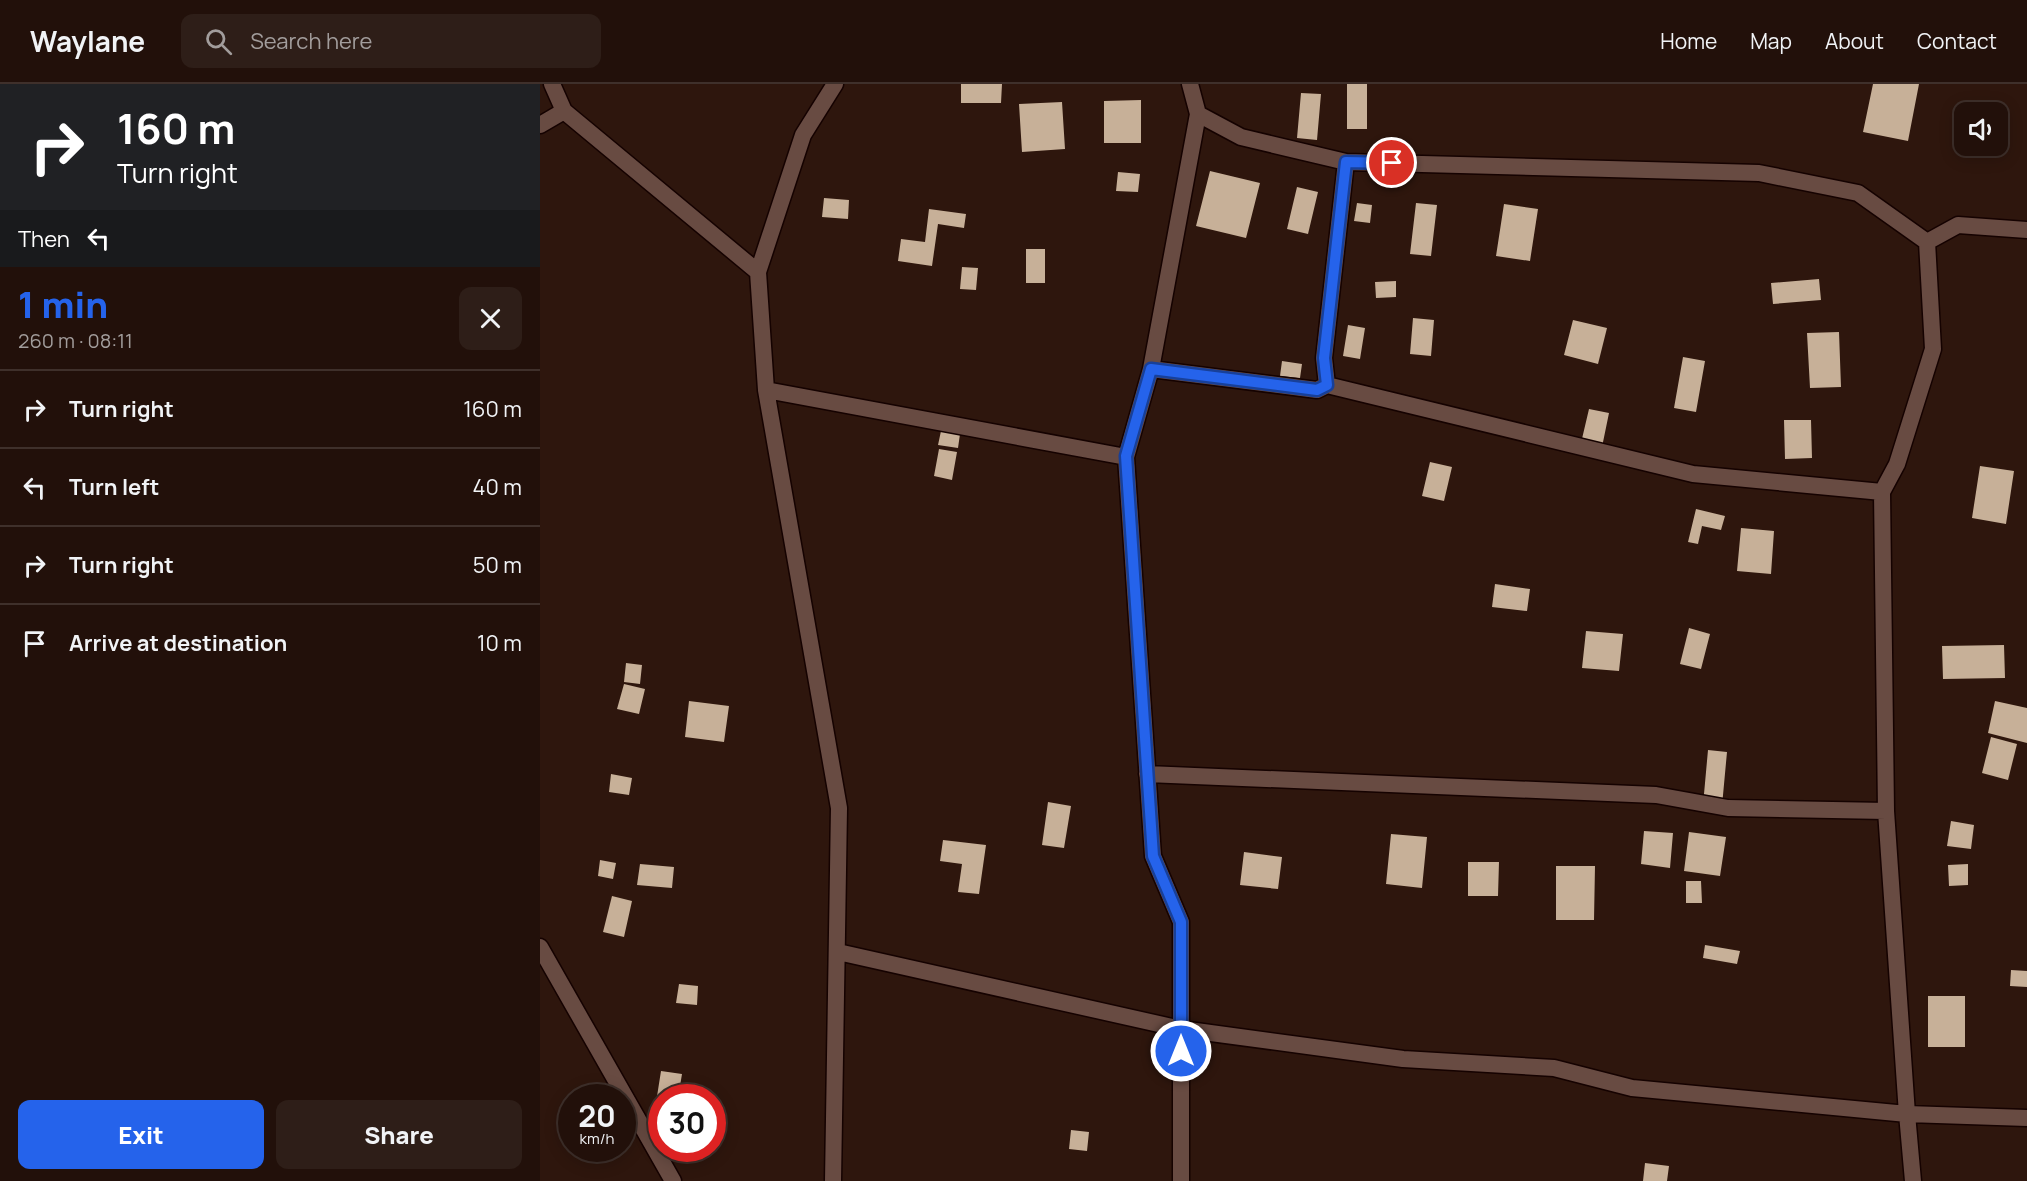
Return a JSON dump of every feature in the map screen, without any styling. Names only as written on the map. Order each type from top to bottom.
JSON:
[{"type":"street","points":[[552,84],[564,111],[758,272]]},
{"type":"street","points":[[833,1181],[840,808],[766,390],[758,272],[803,135],[836,84]]},
{"type":"street","points":[[1181,1181],[1181,922],[1153,856],[1126,456],[1151,369],[1198,114],[1190,84]]},
{"type":"street","points":[[540,125],[564,111]]},
{"type":"street","points":[[1198,114],[1241,137],[1346,162],[1759,173],[1858,193],[1927,242]]},
{"type":"street","points":[[1327,385],[1324,358],[1346,162]]},
{"type":"street","points":[[1927,242],[1958,225],[2027,230]]},
{"type":"street","points":[[1913,1181],[1886,811],[1882,492],[1897,464],[1933,349],[1927,242]]},
{"type":"street","points":[[1151,369],[1317,390],[1327,385],[1693,474],[1882,492]]},
{"type":"street","points":[[766,390],[1126,456]]},
{"type":"street","points":[[1147,774],[1656,795],[1728,808],[1886,811]]},
{"type":"street","points":[[540,947],[674,1181]]},
{"type":"street","points":[[838,952],[1181,1029],[1402,1059],[1554,1068],[1632,1088],[1907,1114],[2027,1118]]},
{"type":"building","points":[[961,84],[1002,84],[1001,103],[961,103]]},
{"type":"building","points":[[1347,84],[1367,84],[1367,129],[1347,129]]},
{"type":"building","points":[[1873,84],[1919,84],[1908,141],[1863,132]]},
{"type":"building","points":[[1301,93],[1321,94],[1317,140],[1297,138]]},
{"type":"building","points":[[1141,100],[1141,143],[1104,143],[1104,101]]},
{"type":"building","points":[[1062,102],[1065,149],[1022,152],[1019,104]]},
{"type":"building","points":[[1210,171],[1260,183],[1246,238],[1196,226]]},
{"type":"building","points":[[1118,172],[1140,174],[1138,192],[1116,191]]},
{"type":"building","points":[[1297,187],[1318,192],[1308,234],[1287,229]]},
{"type":"building","points":[[824,198],[849,200],[848,219],[822,217]]},
{"type":"building","points":[[1357,203],[1372,205],[1370,223],[1354,221]]},
{"type":"building","points":[[1416,203],[1437,205],[1431,256],[1410,254]]},
{"type":"building","points":[[1504,204],[1538,209],[1530,261],[1496,256]]},
{"type":"building","points":[[929,209],[966,214],[964,228],[938,224],[932,266],[898,261],[901,239],[925,242]]},
{"type":"building","points":[[1026,249],[1045,249],[1045,283],[1026,283]]},
{"type":"building","points":[[962,267],[978,268],[976,290],[960,289]]},
{"type":"building","points":[[1819,279],[1821,300],[1773,304],[1771,283]]},
{"type":"building","points":[[1396,281],[1396,297],[1376,298],[1375,282]]},
{"type":"building","points":[[1413,318],[1434,320],[1431,356],[1410,354]]},
{"type":"building","points":[[1573,320],[1607,328],[1598,364],[1564,355]]},
{"type":"building","points":[[1348,325],[1365,328],[1360,359],[1343,356]]},
{"type":"building","points":[[1839,332],[1841,387],[1810,388],[1807,333]]},
{"type":"building","points":[[1683,357],[1705,361],[1696,412],[1674,408]]},
{"type":"building","points":[[1282,361],[1302,364],[1300,378],[1280,376]]},
{"type":"building","points":[[1589,409],[1609,413],[1602,447],[1581,443]]},
{"type":"building","points":[[1784,420],[1811,420],[1812,458],[1785,459]]},
{"type":"building","points":[[941,431],[960,434],[958,448],[938,445]]},
{"type":"building","points":[[939,449],[957,452],[952,480],[934,476]]},
{"type":"building","points":[[1430,462],[1452,467],[1444,501],[1422,496]]},
{"type":"building","points":[[1980,466],[2014,471],[2006,524],[1972,518]]},
{"type":"building","points":[[1696,509],[1725,516],[1721,530],[1702,526],[1698,544],[1688,542]]},
{"type":"building","points":[[1741,528],[1774,531],[1771,574],[1737,571]]},
{"type":"building","points":[[1495,584],[1530,589],[1527,611],[1492,607]]},
{"type":"building","points":[[1689,628],[1710,634],[1701,669],[1680,664]]},
{"type":"building","points":[[1586,631],[1623,634],[1619,671],[1582,668]]},
{"type":"building","points":[[2004,645],[2005,678],[1943,679],[1942,646]]},
{"type":"building","points":[[626,663],[642,665],[640,684],[624,682]]},
{"type":"building","points":[[624,684],[645,689],[639,714],[617,709]]},
{"type":"building","points":[[689,701],[729,706],[724,742],[685,737]]},
{"type":"building","points":[[1995,701],[2027,708],[2027,743],[1988,733]]},
{"type":"building","points":[[1991,737],[2017,744],[2008,780],[1982,773]]},
{"type":"building","points":[[1708,750],[1727,752],[1722,806],[1703,805]]},
{"type":"building","points":[[611,774],[632,778],[629,795],[609,792]]},
{"type":"building","points":[[1048,802],[1071,806],[1064,848],[1042,845]]},
{"type":"building","points":[[1951,821],[1974,825],[1971,849],[1947,846]]},
{"type":"building","points":[[1644,831],[1673,833],[1670,868],[1641,864]]},
{"type":"building","points":[[1689,832],[1726,837],[1720,876],[1684,871]]},
{"type":"building","points":[[1391,834],[1427,837],[1422,888],[1386,884]]},
{"type":"building","points":[[943,840],[986,845],[979,894],[958,892],[962,864],[940,861]]},
{"type":"building","points":[[1244,852],[1282,857],[1278,889],[1240,885]]},
{"type":"building","points":[[600,860],[616,863],[613,879],[598,876]]},
{"type":"building","points":[[1468,862],[1499,862],[1498,896],[1468,896]]},
{"type":"building","points":[[640,864],[674,867],[672,888],[637,885]]},
{"type":"building","points":[[1968,864],[1968,885],[1949,886],[1948,865]]},
{"type":"building","points":[[1556,866],[1595,866],[1594,920],[1556,920]]},
{"type":"building","points":[[1686,881],[1701,881],[1702,903],[1686,903]]},
{"type":"building","points":[[612,896],[632,901],[624,937],[603,932]]},
{"type":"building","points":[[1705,945],[1740,951],[1737,964],[1703,958]]},
{"type":"building","points":[[2011,970],[2027,971],[2027,987],[2010,986]]},
{"type":"building","points":[[679,984],[698,986],[697,1005],[676,1003]]},
{"type":"building","points":[[1928,996],[1965,996],[1965,1047],[1928,1047]]},
{"type":"building","points":[[661,1071],[682,1074],[680,1084],[659,1084]]},
{"type":"building","points":[[1071,1130],[1089,1132],[1087,1151],[1069,1149]]},
{"type":"building","points":[[1645,1163],[1669,1166],[1667,1181],[1643,1181]]},
{"type":"route","points":[[1181,1051],[1181,922],[1153,856],[1126,456],[1151,369],[1317,390],[1327,385],[1324,358],[1346,162],[1392,163]]}]
